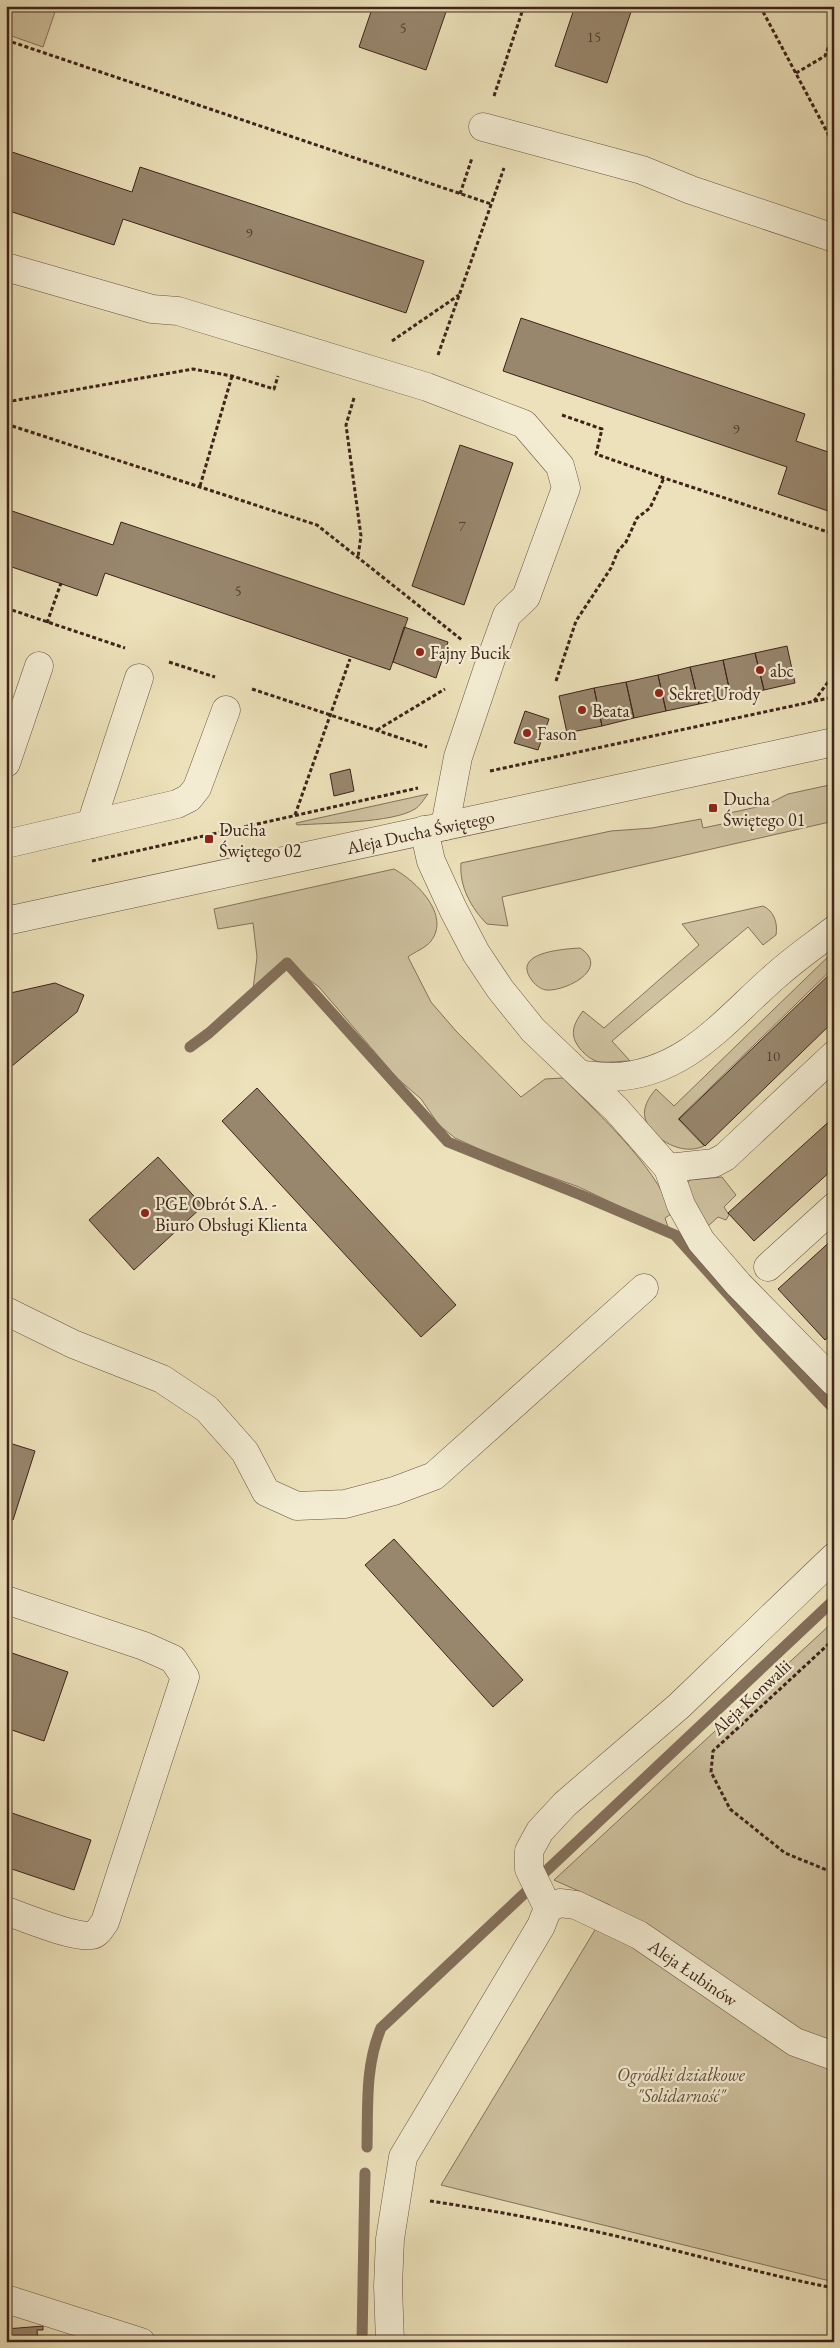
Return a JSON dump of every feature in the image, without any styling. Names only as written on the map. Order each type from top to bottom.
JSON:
[{"type":"street","points":[[483,127],[642,170],[691,190],[834,238]]},
{"type":"street","points":[[6,267],[152,309],[178,311],[289,343],[427,387],[524,424],[560,466],[566,488],[526,597],[507,615],[435,828],[430,861],[476,953],[500,989],[533,1030],[583,1075],[668,1168],[680,1204],[701,1241],[739,1285],[834,1382]]},
{"type":"street","points":[[6,763],[39,666]]},
{"type":"street","points":[[91,824],[139,678]]},
{"type":"street","points":[[6,844],[177,804],[188,798],[197,788],[226,710]]},
{"type":"street","name":"Aleja Ducha Świętego","points":[[6,921],[834,742]]},
{"type":"street","points":[[583,1075],[614,1076],[641,1072],[685,1056],[703,1043],[780,972],[834,930]]},
{"type":"street","points":[[668,1168],[714,1163],[725,1157],[834,1055]]},
{"type":"street","points":[[768,1267],[834,1207]]},
{"type":"street","points":[[6,1312],[73,1344],[162,1380],[207,1409],[245,1452],[266,1492],[297,1506],[345,1504],[394,1491],[434,1476],[644,1288]]},
{"type":"street","points":[[390,2342],[389,2258],[403,2157],[541,1926],[548,1908],[529,1869],[529,1851],[540,1831],[565,1804],[679,1706],[834,1557]]},
{"type":"street","points":[[6,1600],[144,1646],[173,1659],[185,1677],[105,1922],[97,1933],[90,1936],[61,1930],[6,1911]]},
{"type":"street","name":"Aleja Łubinów","points":[[548,1908],[560,1903],[576,1905],[640,1935],[796,2042],[834,2056]]},
{"type":"street","points":[[6,2299],[141,2342]]},
{"type":"path","points":[[760,6],[834,145]]},
{"type":"path","points":[[796,73],[826,56],[834,33]]},
{"type":"path","points":[[6,40],[491,204]]},
{"type":"path","points":[[427,387],[516,135]]},
{"type":"path","points":[[358,557],[361,536],[346,425],[363,367],[376,352],[459,295]]},
{"type":"path","points":[[6,402],[193,369],[232,376],[274,389],[289,343]]},
{"type":"path","points":[[200,486],[232,376]]},
{"type":"path","points":[[6,424],[316,525],[490,662],[377,730]]},
{"type":"path","points":[[556,681],[576,621],[611,568],[618,551],[626,542],[637,518],[650,508],[664,478]]},
{"type":"path","points":[[47,623],[61,584]]},
{"type":"path","points":[[295,815],[350,659]]},
{"type":"path","points":[[814,701],[834,674]]},
{"type":"path","name":"Aleja Konwalii","points":[[834,1639],[713,1751],[711,1772],[730,1809],[785,1853],[834,1873]]},
{"type":"path","points":[[397,2196],[536,2219],[649,2244],[776,2277],[834,2288]]},
{"type":"green space","points":[[6,6],[57,6],[43,47],[6,34]]},
{"type":"green space","points":[[834,784],[834,821],[502,897],[508,926],[487,924],[471,904],[464,888],[461,863],[611,831],[652,828],[701,819],[703,828],[727,823],[725,814],[766,805],[788,794]]},
{"type":"green space","points":[[428,794],[415,809],[405,814],[375,820],[341,823],[297,825],[296,823]]},
{"type":"green space","points":[[394,869],[403,874],[421,890],[434,910],[437,920],[436,931],[431,941],[408,957],[431,1002],[456,1031],[521,1097],[545,1079],[563,1078],[624,1141],[652,1175],[673,1213],[665,1218],[669,1230],[579,1187],[501,1159],[455,1138],[439,1125],[421,1099],[397,1078],[319,987],[303,975],[289,958],[253,989],[257,957],[253,923],[218,929],[214,909]]},
{"type":"green space","points":[[763,906],[770,911],[774,918],[776,935],[763,945],[748,927],[612,1041],[630,1061],[599,1062],[590,1058],[579,1048],[573,1032],[576,1022],[583,1011],[604,1028],[699,945],[682,924]]},
{"type":"green space","points":[[580,948],[588,956],[591,964],[582,978],[554,990],[542,989],[531,979],[527,970],[528,963],[534,958],[552,951]]},
{"type":"green space","points":[[834,951],[834,967],[678,1119],[704,1146],[696,1149],[679,1148],[670,1145],[656,1135],[646,1121],[644,1112],[648,1099],[656,1089],[674,1106]]},
{"type":"green space","points":[[722,1177],[736,1195],[724,1207],[729,1215],[726,1220],[718,1217],[707,1227],[685,1185],[690,1180]]},
{"type":"green space","name":"Ogródki działkowe \"Solidarność\"","points":[[834,1621],[834,2282],[441,2185],[610,1905],[554,1880]]},
{"type":"building","points":[[373,6],[448,6],[426,70],[359,47]]},
{"type":"building","points":[[575,6],[633,6],[607,83],[555,66]]},
{"type":"building","points":[[6,150],[132,192],[140,167],[424,261],[406,313],[123,219],[114,245],[6,210]]},
{"type":"building","points":[[521,318],[805,414],[796,441],[834,454],[834,513],[778,494],[787,467],[503,371]]},
{"type":"building","points":[[460,445],[513,463],[464,605],[412,586]]},
{"type":"building","points":[[6,509],[113,545],[121,522],[408,618],[390,670],[105,573],[97,596],[6,565]]},
{"type":"building","points":[[404,627],[448,642],[436,678],[393,662]]},
{"type":"building","points":[[787,646],[795,683],[764,690],[755,653]]},
{"type":"building","points":[[755,653],[764,690],[731,697],[723,660]]},
{"type":"building","points":[[723,660],[731,697],[699,704],[690,667]]},
{"type":"building","points":[[690,667],[699,704],[666,711],[658,675]]},
{"type":"building","points":[[658,675],[666,711],[634,718],[626,682]]},
{"type":"building","points":[[626,682],[634,718],[602,726],[594,688]]},
{"type":"building","points":[[594,688],[602,726],[567,733],[559,696]]},
{"type":"building","points":[[525,711],[549,719],[538,750],[514,743]]},
{"type":"building","points":[[350,769],[354,791],[334,796],[330,774]]},
{"type":"building","points":[[834,970],[834,1021],[705,1146],[679,1119]]},
{"type":"building","points":[[55,983],[84,995],[77,1012],[6,1071],[6,994]]},
{"type":"building","points":[[257,1088],[456,1305],[421,1337],[222,1121]]},
{"type":"building","points":[[834,1117],[834,1168],[754,1241],[728,1213]]},
{"type":"building","points":[[158,1157],[203,1206],[134,1270],[89,1220]]},
{"type":"building","points":[[834,1238],[834,1332],[825,1340],[778,1289]]},
{"type":"building","points":[[6,1442],[35,1451],[13,1520],[6,1518]]},
{"type":"building","points":[[394,1539],[523,1680],[493,1707],[365,1565]]},
{"type":"building","points":[[6,1651],[68,1672],[44,1741],[6,1728]]},
{"type":"building","points":[[6,1811],[91,1840],[74,1890],[6,1867]]},
{"type":"building","points":[[43,2326],[43,2330],[37,2330],[38,2342],[6,2342],[6,2329]]},
{"type":"waterway","points":[[190,1047],[209,1033],[287,963],[448,1142],[675,1235],[834,1409]]},
{"type":"waterway","points":[[544,1873],[834,1600]]},
{"type":"waterway","points":[[367,2147],[370,2072],[372,2057],[381,2028],[526,1892]]},
{"type":"waterway","points":[[362,2342],[365,2173]]},
{"type":"place","name":"Fajny Bucik","points":[[420,652]]},
{"type":"place","name":"abc","points":[[760,670]]},
{"type":"place","name":"Sekret Urody","points":[[659,693]]},
{"type":"place","name":"Beata","points":[[582,710]]},
{"type":"place","name":"Fason","points":[[527,733]]},
{"type":"place","name":"Ducha Świętego 01","points":[[713,808]]},
{"type":"place","name":"Ducha Świętego 02","points":[[209,839]]},
{"type":"place","name":"PGE Obrót S.A. - Biuro Obsługi Klienta","points":[[145,1213]]}]
